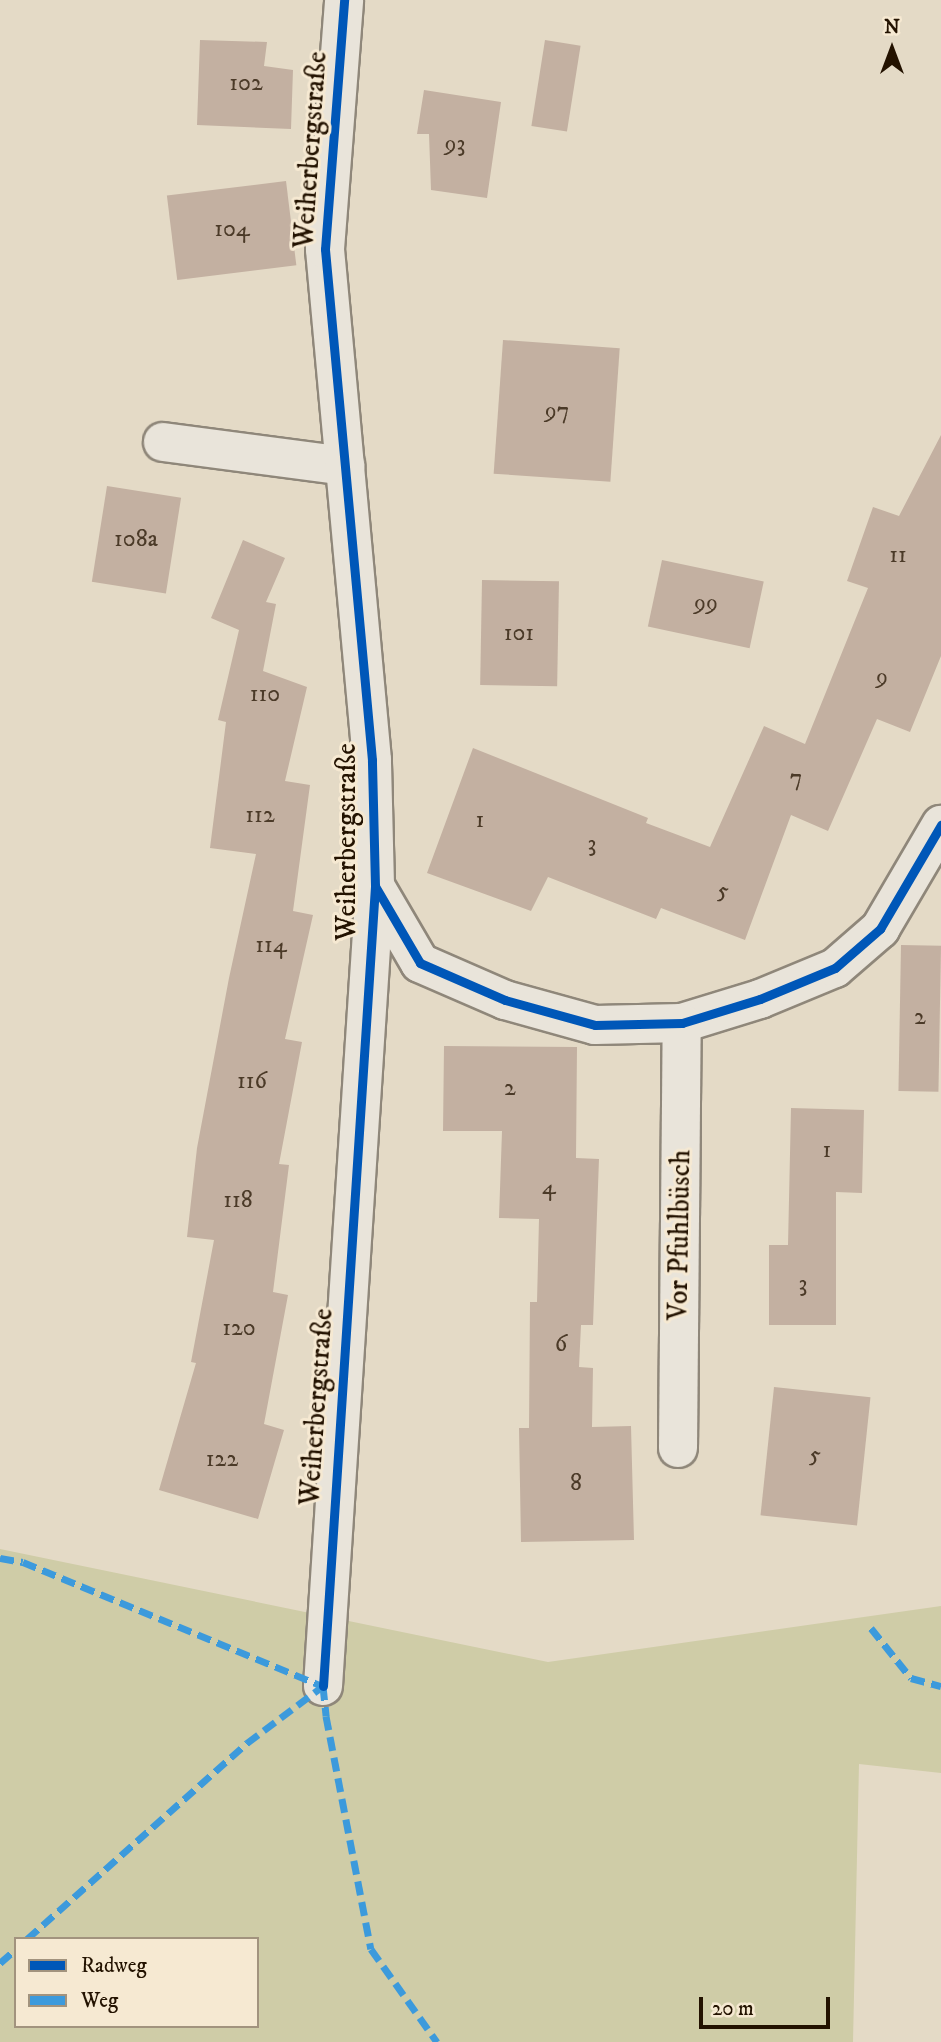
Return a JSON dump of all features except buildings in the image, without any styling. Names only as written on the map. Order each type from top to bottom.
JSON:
[{"type":"street","name":"Weiherbergstraße","points":[[323,1686],[375,886],[372,760],[325,248],[344,0]]},
{"type":"street","points":[[163,442],[345,466]]},
{"type":"street","points":[[375,886],[420,963],[505,1000],[595,1025],[682,1023],[760,999],[835,968],[880,929],[941,825]]},
{"type":"street","name":"Vor Pfuhlbüsch","points":[[678,1448],[682,1023]]},
{"type":"shaded area","points":[[0,1549],[548,1662],[941,1606],[941,1773],[859,1764],[853,2042],[0,2042]]},
{"type":"marked path","points":[[0,1558],[23,1562],[323,1686]]},
{"type":"marked path","points":[[871,1628],[911,1678],[941,1686]]},
{"type":"marked path","points":[[323,1686],[326,1716],[371,1949],[437,2042]]},
{"type":"marked path","points":[[29,1937],[247,1743],[323,1686]]},
{"type":"marked path","points":[[0,1963],[14,1951]]},
{"type":"cycle path","points":[[323,1686],[375,886],[372,760],[325,249],[344,0]]},
{"type":"cycle path","points":[[375,886],[420,963],[505,1000],[595,1025],[682,1023],[760,999],[835,968],[880,929],[941,825]]}]
